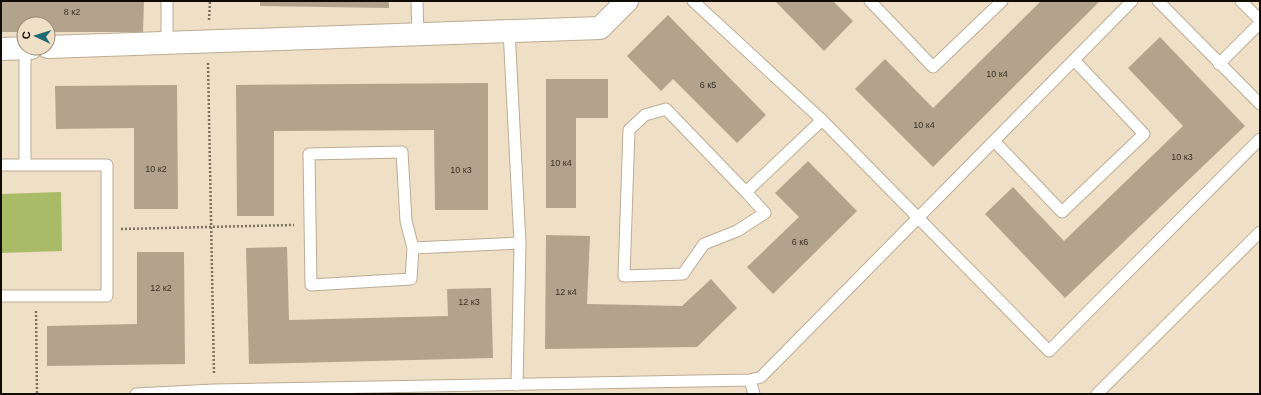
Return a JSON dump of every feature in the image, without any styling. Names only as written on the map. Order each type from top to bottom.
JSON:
[{"type":"street","points":[[56,47],[600,28],[627,1]]},
{"type":"street","points":[[1,49],[16,48]]},
{"type":"lane","points":[[166,43],[167,1]]},
{"type":"lane","points":[[417,1],[418,34]]},
{"type":"lane","points":[[692,1],[822,120],[1050,351],[1260,139]]},
{"type":"lane","points":[[870,1],[933,67],[1002,1]]},
{"type":"lane","points":[[136,394],[214,390],[750,380],[761,377],[1132,1]]},
{"type":"lane","points":[[1158,1],[1260,104]]},
{"type":"lane","points":[[1220,64],[1260,21],[1241,1]]},
{"type":"lane","points":[[509,30],[520,243],[517,385]]},
{"type":"lane","points":[[25,56],[25,165]]},
{"type":"lane","points":[[994,141],[1062,212],[1144,134],[1074,60]]},
{"type":"lane","points":[[666,109],[746,192],[765,213],[737,231],[704,244],[683,274],[624,276],[629,130],[645,115],[666,109]]},
{"type":"lane","points":[[746,192],[822,120]]},
{"type":"lane","points":[[402,152],[406,221],[413,248],[411,279],[311,285],[309,154],[402,152]]},
{"type":"lane","points":[[1,165],[107,165],[107,296],[1,296]]},
{"type":"lane","points":[[1097,394],[1260,232]]},
{"type":"lane","points":[[413,248],[520,243]]},
{"type":"lane","points":[[750,380],[754,394]]},
{"type":"path","points":[[210,1],[208,42],[214,390]]},
{"type":"path","points":[[107,230],[310,225]]},
{"type":"path","points":[[35,296],[37,394]]},
{"type":"green space","points":[[61,192],[62,251],[1,253],[1,194]]},
{"type":"building","points":[[1,1],[144,1],[143,32],[56,32],[56,16],[16,16],[16,32],[1,32]]},
{"type":"building","points":[[260,1],[389,1],[389,8],[260,6]]},
{"type":"building","points":[[775,1],[833,1],[853,21],[824,51]]},
{"type":"building","points":[[1041,1],[1100,1],[933,167],[855,89],[885,59],[933,108]]},
{"type":"building","points":[[668,15],[766,115],[737,143],[673,79],[661,91],[627,56]]},
{"type":"building","points":[[1160,37],[1245,126],[1065,298],[985,214],[1013,187],[1064,241],[1183,126],[1128,68]]},
{"type":"building","points":[[546,79],[608,79],[608,118],[576,118],[576,208],[546,208]]},
{"type":"building","points":[[488,83],[488,210],[435,210],[434,130],[274,131],[274,216],[237,216],[236,85]]},
{"type":"building","points":[[177,85],[178,209],[134,209],[134,128],[56,129],[55,86]]},
{"type":"building","points":[[808,161],[857,211],[773,294],[747,267],[799,217],[775,193]]},
{"type":"building","points":[[546,235],[590,236],[587,304],[682,306],[711,279],[737,308],[697,347],[545,349]]},
{"type":"building","points":[[287,247],[289,320],[448,316],[447,289],[491,288],[493,358],[249,364],[246,248]]},
{"type":"building","points":[[137,252],[184,252],[185,364],[47,366],[47,326],[137,324]]}]
